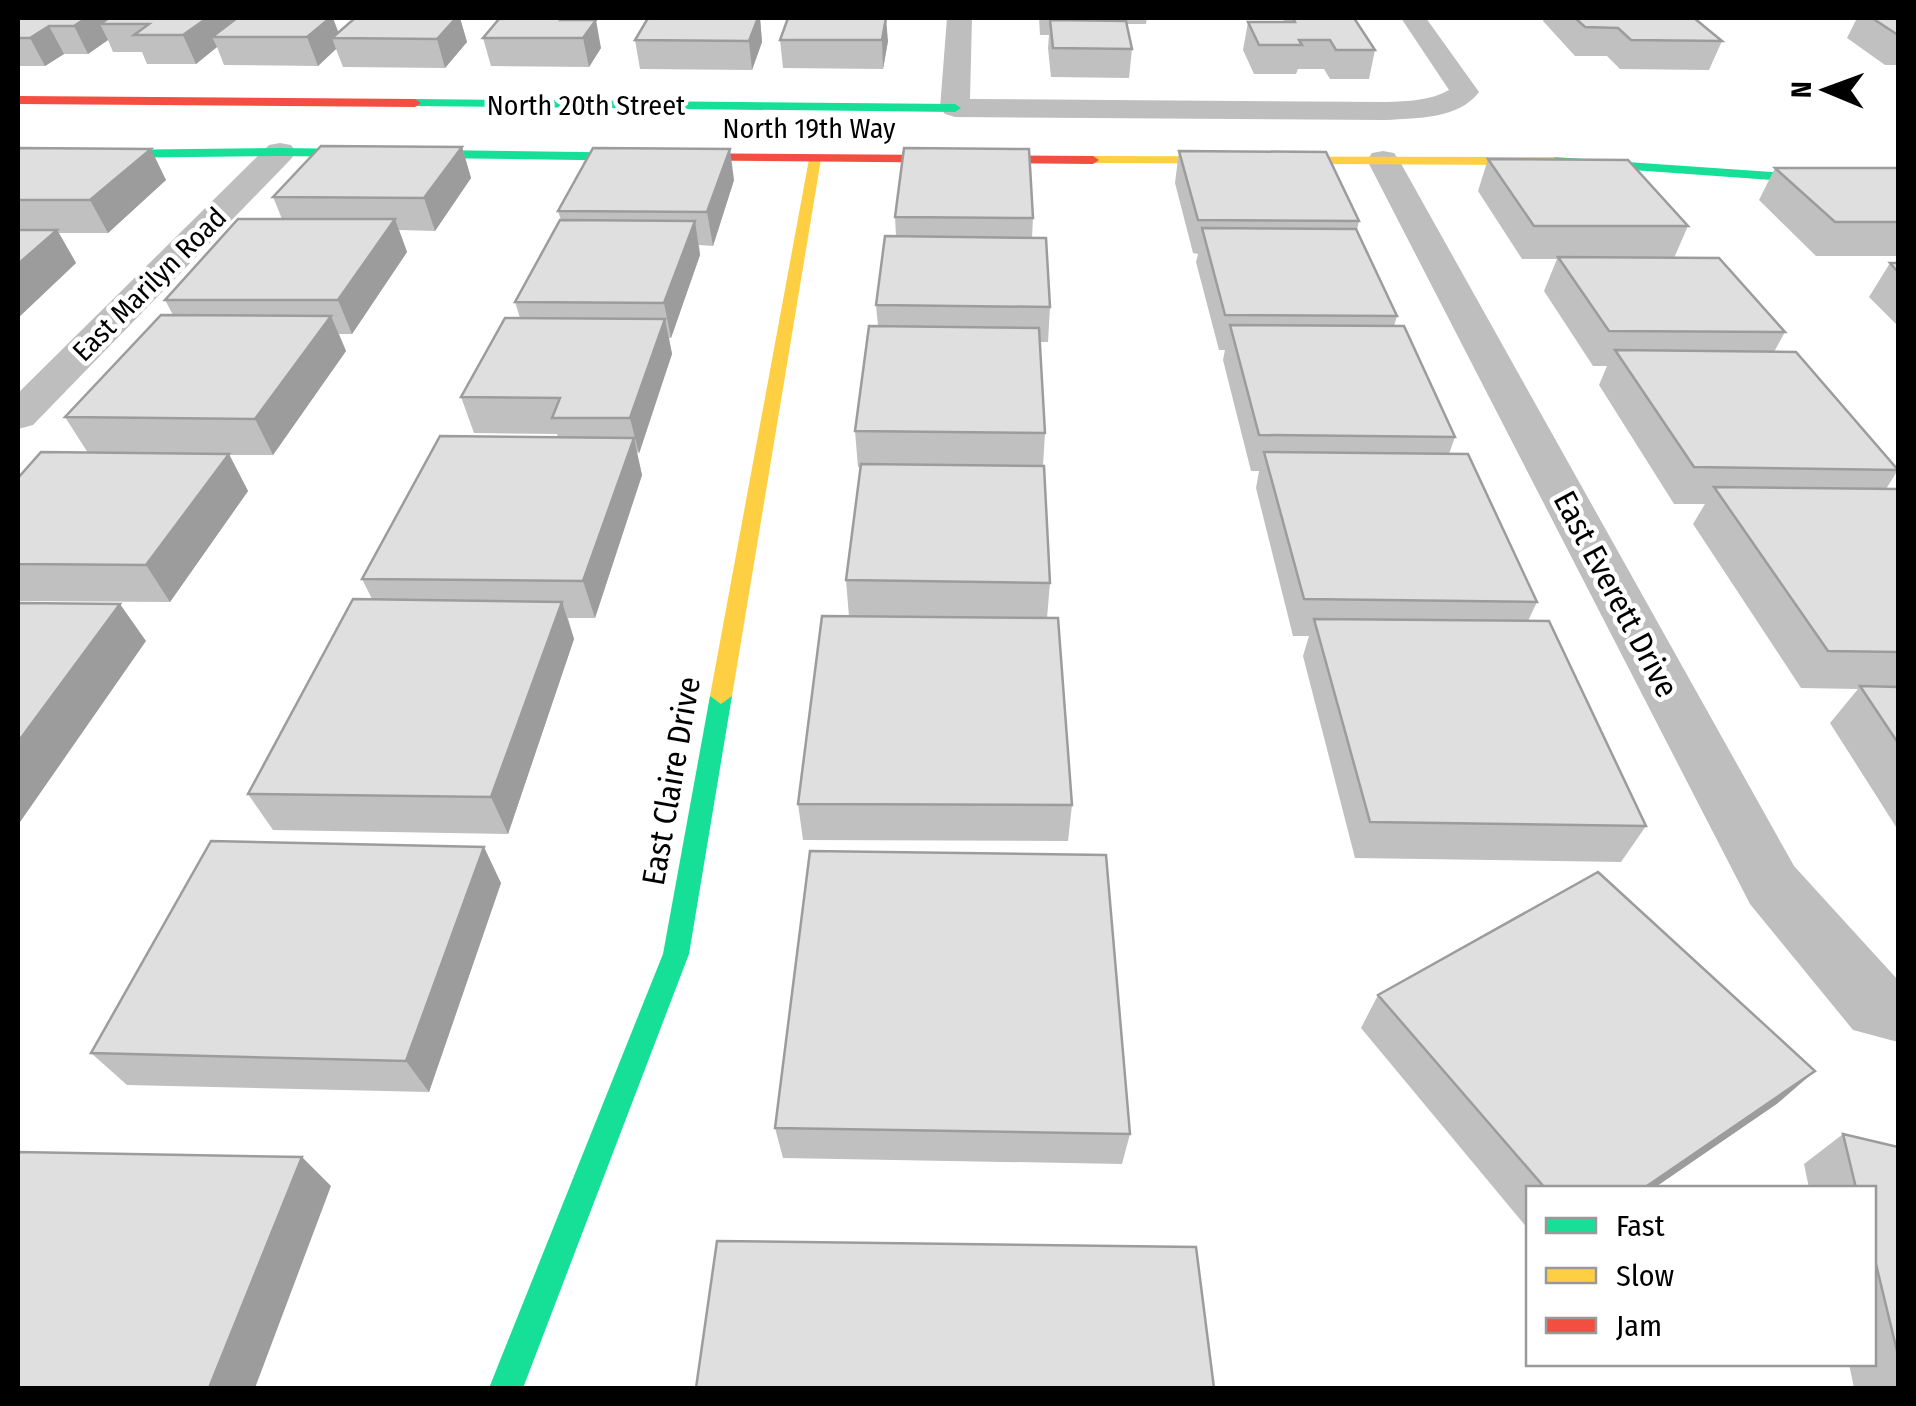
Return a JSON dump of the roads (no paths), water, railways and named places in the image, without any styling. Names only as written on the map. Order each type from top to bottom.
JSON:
[{"type":"street","points":[[956,108],[959,18]]},
{"type":"street","name":"North 20th Street","points":[[18,100],[1386,111],[1432,108],[1454,102],[1465,92],[1412,18]]},
{"type":"street","name":"North 19th Way","points":[[18,155],[280,152],[815,160],[1577,161],[1772,176],[1898,177]]},
{"type":"street","name":"East Marilyn Road","points":[[18,416],[280,152]]},
{"type":"street","name":"East Claire Drive","points":[[506,1388],[676,954],[815,160]]},
{"type":"street","name":"East Everett Drive","points":[[1384,160],[1772,884],[1888,1010]]}]
